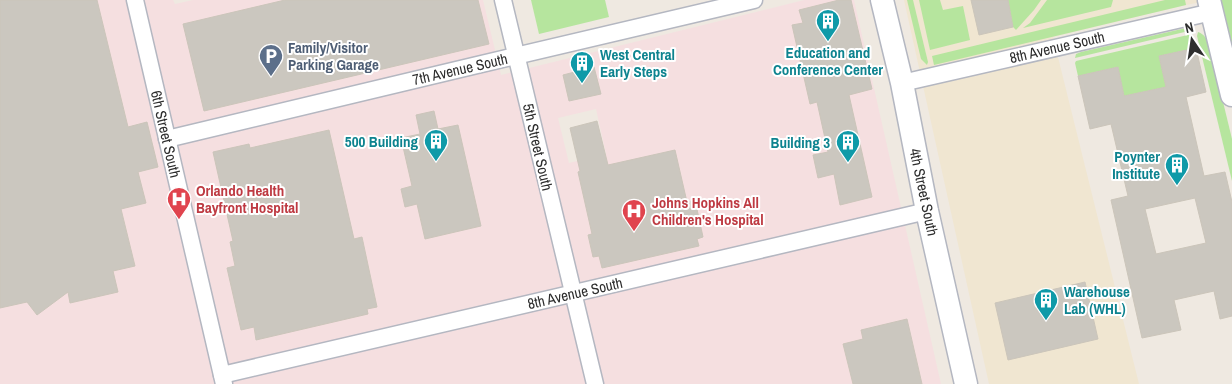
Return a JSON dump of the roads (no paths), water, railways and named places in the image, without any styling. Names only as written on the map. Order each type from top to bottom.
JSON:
[{"type":"main road","name":"4th Street South","points":[[882,0],[902,82],[927,211],[966,384]]},
{"type":"main road","points":[[1211,6],[1232,95]]},
{"type":"street","name":"6th Street South","points":[[135,0],[223,379]]},
{"type":"street","name":"5th Street South","points":[[503,0],[595,384]]},
{"type":"street","name":"7th Avenue South","points":[[168,139],[754,0]]},
{"type":"street","name":"8th Avenue South","points":[[902,82],[1211,6]]},
{"type":"street","name":"8th Avenue South","points":[[223,379],[574,293],[927,211]]},
{"type":"place","name":"Education and Conference Center","points":[[828,42]]},
{"type":"place","name":"Family/Visitor Parking Garage","points":[[271,77]]},
{"type":"place","name":"West Central Early Steps","points":[[582,84]]},
{"type":"place","name":"500 Building","points":[[436,162]]},
{"type":"place","name":"Building 3","points":[[848,163]]},
{"type":"place","name":"Poynter Institute","points":[[1177,186]]},
{"type":"place","name":"Orlando Health Bayfront Hospital","points":[[179,220]]},
{"type":"place","name":"Johns Hopkins All Children's Hospital","points":[[634,232]]},
{"type":"place","name":"Warehouse Lab (WHL)","points":[[1046,321]]}]
